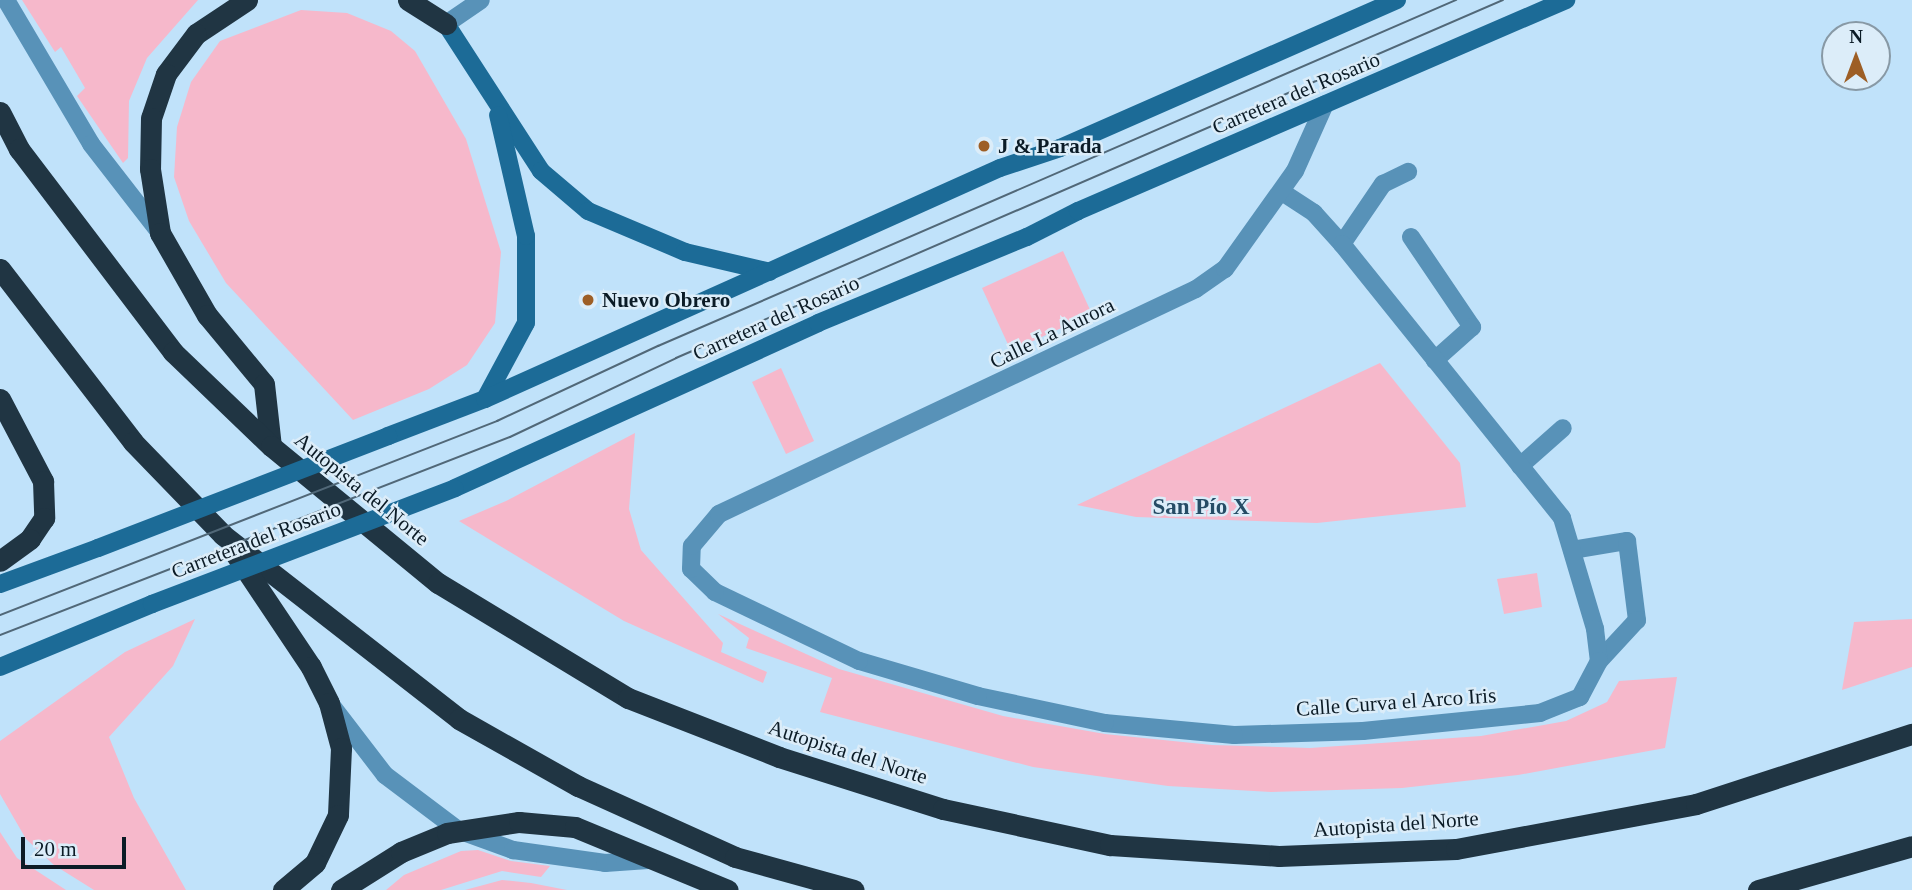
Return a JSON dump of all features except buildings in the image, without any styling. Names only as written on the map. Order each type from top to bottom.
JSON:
[{"type":"highway","points":[[247,0],[196,33],[166,75],[151,118],[150,169],[160,233],[207,314],[264,384],[271,446]]},
{"type":"highway","points":[[408,0],[446,24]]},
{"type":"highway","name":"Autopista del Norte","points":[[0,112],[19,149],[173,352],[271,446],[438,583],[628,698],[779,757],[943,809],[1110,845],[1279,856],[1456,849],[1696,804],[1912,734]]},
{"type":"highway","points":[[0,269],[133,442],[223,535],[459,719],[578,786],[735,857],[854,890]]},
{"type":"highway","points":[[0,399],[43,481],[44,518],[30,539],[0,561]]},
{"type":"highway","points":[[223,535],[330,703],[341,748],[338,815],[316,863],[283,890]]},
{"type":"highway","points":[[347,888],[401,852],[458,830],[519,822],[575,827],[648,860],[728,890]]},
{"type":"highway","points":[[1758,890],[1912,846]]},
{"type":"main road","name":"Carretera del Rosario","points":[[0,584],[485,400],[1000,168],[1060,148],[1398,0]]},
{"type":"main road","name":"Carretera del Rosario","points":[[0,667],[152,604],[455,488],[806,328],[1027,237],[1078,211],[1566,0]]},
{"type":"main road","points":[[446,24],[496,105],[541,170],[588,212],[685,252],[770,272]]},
{"type":"main road","points":[[485,400],[526,323],[526,236],[496,105]]},
{"type":"street","points":[[6,0],[91,144],[160,233]]},
{"type":"street","points":[[446,24],[481,0]]},
{"type":"street","name":"Calle La Aurora","points":[[719,514],[1196,289],[1225,269],[1282,192],[1325,104]]},
{"type":"street","points":[[1342,244],[1382,184],[1408,172]]},
{"type":"street","points":[[1282,192],[1314,213],[1342,244],[1562,518],[1599,661]]},
{"type":"street","points":[[1411,237],[1472,327],[1435,360]]},
{"type":"street","points":[[1520,466],[1563,428]]},
{"type":"street","name":"Calle Curva el Arco Iris","points":[[719,514],[692,546],[691,569],[716,592],[859,661],[978,696],[1105,723],[1234,735],[1363,731],[1540,713],[1580,698],[1599,661],[1637,620],[1627,541],[1572,550]]},
{"type":"street","points":[[0,573],[18,578]]},
{"type":"street","points":[[330,703],[385,775],[458,830],[513,850],[605,863],[648,860]]},
{"type":"shaded area","points":[[22,0],[198,0],[147,58],[129,101],[128,158],[123,163],[77,96],[85,88],[61,47],[55,52]]},
{"type":"shaded area","points":[[301,10],[347,13],[391,31],[415,51],[466,139],[501,252],[495,323],[467,365],[429,389],[353,420],[226,283],[189,221],[174,177],[177,127],[191,82],[220,41]]},
{"type":"shaded area","points":[[1063,251],[1092,314],[1011,351],[982,288]]},
{"type":"shaded area","points":[[1380,363],[1460,463],[1466,507],[1317,523],[1136,517],[1077,505]]},
{"type":"shaded area","points":[[781,368],[814,441],[786,454],[752,382]]},
{"type":"shaded area","points":[[635,433],[629,509],[641,550],[723,643],[721,652],[767,672],[763,683],[624,621],[459,521],[506,501]]},
{"type":"shaded area","points":[[1537,573],[1542,607],[1504,614],[1497,579]]},
{"type":"shaded area","points":[[718,614],[839,669],[1003,716],[1105,734],[1212,745],[1310,748],[1481,736],[1566,721],[1607,702],[1619,681],[1677,677],[1665,748],[1518,775],[1402,788],[1271,792],[1168,786],[1033,767],[820,712],[832,678],[746,648],[749,638]]},
{"type":"shaded area","points":[[195,619],[173,666],[109,737],[134,798],[186,890],[94,890],[54,865],[26,839],[0,794],[0,741],[125,652]]},
{"type":"shaded area","points":[[1912,619],[1912,667],[1842,690],[1854,622]]},
{"type":"shaded area","points":[[0,832],[17,858],[66,890],[0,890]]},
{"type":"shaded area","points":[[478,850],[511,861],[550,866],[541,877],[502,871],[441,890],[386,890],[404,875],[461,851]]},
{"type":"shaded area","points":[[502,880],[531,883],[567,890],[465,890]]},
{"type":"tram line","points":[[0,615],[497,421],[658,346],[1456,0]]},
{"type":"tram line","points":[[0,635],[510,437],[676,358],[1503,0]]},
{"type":"place","name":"J & Parada","points":[[984,146]]},
{"type":"place","name":"Nuevo Obrero","points":[[588,300]]},
{"type":"district","name":"San Pío X","points":[[1201,507]]}]
